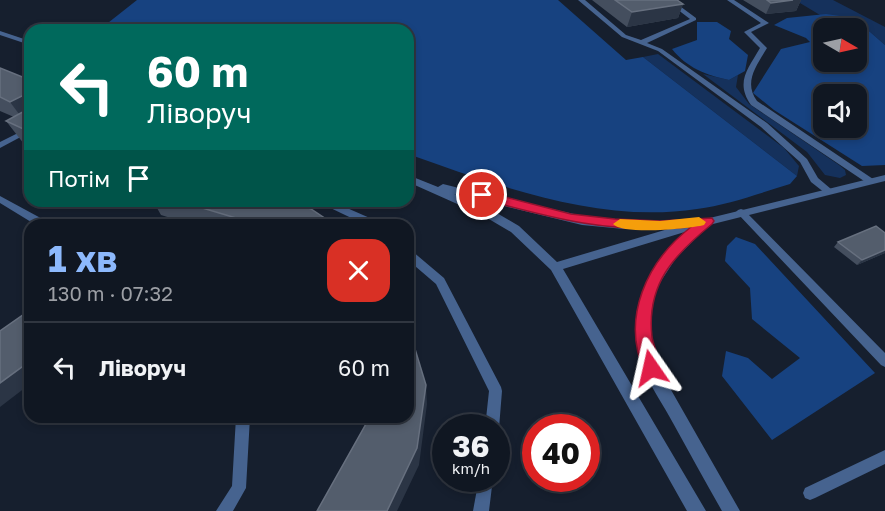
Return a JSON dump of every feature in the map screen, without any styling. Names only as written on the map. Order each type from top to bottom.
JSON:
[{"type":"street","points":[[0,33],[24,41]]},
{"type":"street","points":[[555,267],[741,212],[885,178]]},
{"type":"street","points":[[414,180],[486,212],[515,229],[555,267],[697,511]]},
{"type":"street","points":[[424,184],[482,195],[571,218],[615,224],[660,225],[708,221]]},
{"type":"street","points":[[708,221],[681,242],[658,271],[645,305],[645,336],[651,368],[730,511]]},
{"type":"lane","points":[[581,0],[624,36],[660,50],[771,131],[804,161],[814,180],[828,191]]},
{"type":"lane","points":[[730,0],[766,23],[747,32],[764,48],[745,82],[748,96],[870,181]]},
{"type":"lane","points":[[644,42],[694,19],[671,1]]},
{"type":"lane","points":[[0,145],[24,132]]},
{"type":"lane","points":[[0,199],[34,219]]},
{"type":"lane","points":[[336,207],[362,219]]},
{"type":"lane","points":[[741,212],[885,361]]},
{"type":"lane","points":[[414,259],[440,281],[496,391],[494,414]]},
{"type":"lane","points":[[224,511],[239,488],[243,423]]},
{"type":"lane","points":[[810,493],[885,457]]},
{"type":"lane","points":[[481,511],[484,492]]},
{"type":"shaded area","points":[[137,0],[558,0],[626,60],[643,57],[797,176],[790,184],[732,202],[697,209],[660,212],[586,207],[514,189],[414,156],[414,24],[107,24]]},
{"type":"shaded area","points":[[795,0],[833,0],[885,27],[885,45],[867,29],[867,18],[820,15]]},
{"type":"shaded area","points":[[826,14],[854,18],[813,18],[813,72],[867,72],[867,29],[885,45],[885,165],[862,166],[818,138],[867,138],[867,84],[813,84],[813,135],[774,110],[753,93],[781,49],[810,42],[806,38],[774,25],[787,18]]},
{"type":"shaded area","points":[[697,22],[717,22],[731,31],[729,39],[748,55],[745,71],[729,80],[698,70],[678,56],[672,49],[697,40]]},
{"type":"shaded area","points":[[658,54],[784,148],[799,166],[797,176],[643,57]]},
{"type":"shaded area","points":[[703,74],[729,80],[738,75],[736,87],[749,104],[839,165],[845,170],[846,175],[840,178],[825,175],[807,152]]},
{"type":"shaded area","points":[[736,237],[755,244],[875,373],[772,440],[722,376],[726,351],[748,358],[772,379],[800,358],[752,319],[750,288],[725,261],[727,246]]},
{"type":"building","points":[[615,0],[677,0],[683,4],[632,12]]},
{"type":"building","points":[[767,0],[793,0],[771,3]]},
{"type":"building","points":[[0,68],[24,78],[24,95],[10,102],[0,97]]},
{"type":"building","points":[[24,111],[24,129],[6,121]]},
{"type":"building","points":[[199,207],[306,207],[326,219],[239,219]]},
{"type":"building","points":[[876,226],[885,233],[885,250],[862,260],[838,242]]},
{"type":"building","points":[[24,314],[24,365],[0,383],[0,331]]},
{"type":"building","points":[[414,346],[426,385],[417,448],[387,511],[317,511],[366,423],[414,423]]},
{"type":"slow traffic","points":[[620,224],[660,225],[699,222]]},
{"type":"route","points":[[482,195],[571,218],[615,224],[660,225],[708,221],[681,242],[658,271],[650,287],[645,305],[645,336],[651,368]]}]
